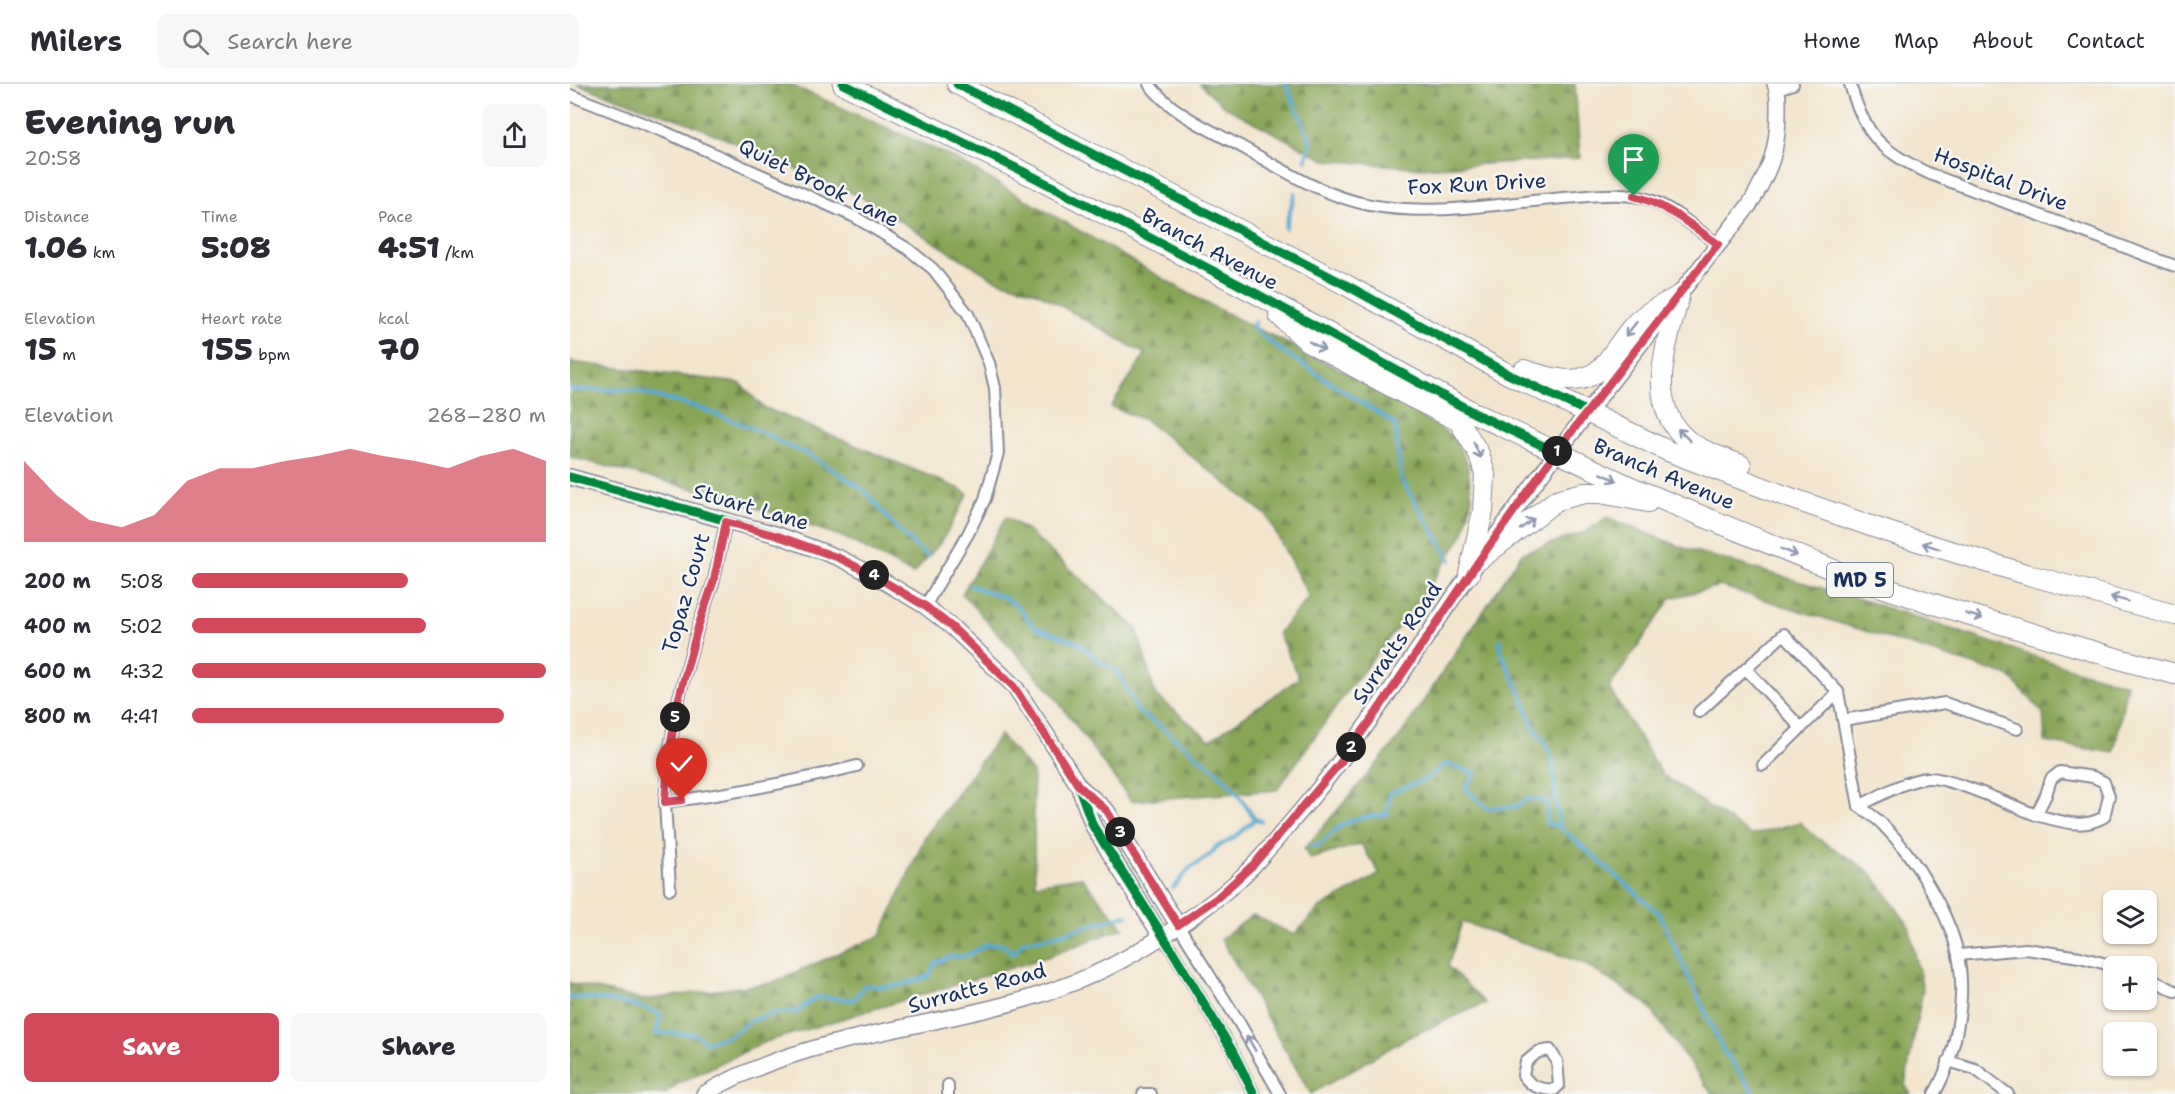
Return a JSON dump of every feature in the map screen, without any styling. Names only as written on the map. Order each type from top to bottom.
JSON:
[{"type":"highway","name":"Branch Avenue","points":[[843,84],[1032,176],[1257,294],[1476,414],[1683,509],[1851,577],[1940,606],[2175,674]]},
{"type":"highway","name":"Branch Avenue","points":[[957,84],[1346,285],[1460,348],[1668,451],[1785,496],[1960,555],[2175,615]]},
{"type":"highway","points":[[1257,294],[1307,341],[1459,421],[1479,454],[1485,474],[1483,511],[1475,566]]},
{"type":"highway","points":[[1460,348],[1543,377],[1583,378],[1601,369],[1637,322],[1679,296]]},
{"type":"highway","points":[[1679,296],[1661,372],[1663,397],[1673,424],[1686,439],[1697,447],[1775,479],[1785,496]]},
{"type":"highway","points":[[1475,566],[1549,506],[1569,496],[1600,493],[1683,509]]},
{"type":"street","name":"Fox Run Drive","points":[[1149,84],[1173,107],[1196,124],[1303,182],[1340,197],[1370,205],[1421,209],[1613,194],[1650,200],[1718,244]]},
{"type":"street","points":[[1776,87],[1792,84]]},
{"type":"street","name":"Hospital Drive","points":[[1850,84],[1862,118],[1871,134],[1894,155],[1930,174],[2175,266]]},
{"type":"street","name":"Surratts Road","points":[[704,1094],[759,1066],[823,1045],[1000,1008],[1039,996],[1124,959],[1178,925],[1236,882],[1300,812],[1340,763],[1556,452],[1750,204],[1767,176],[1776,148],[1778,137],[1776,87]]},
{"type":"street","name":"Quiet Brook Lane","points":[[570,95],[665,132],[855,217],[908,249],[933,269],[968,314],[990,363],[995,388],[998,453],[985,499],[968,534],[925,606]]},
{"type":"street","name":"Stuart Lane","points":[[570,478],[778,536],[839,558],[875,576],[925,606],[960,634],[1014,687],[1078,785],[1093,826],[1161,936]]},
{"type":"street","name":"Topaz Court","points":[[670,889],[665,802],[668,759],[678,701],[695,637],[714,580],[726,522]]},
{"type":"street","points":[[1699,712],[1784,634],[1838,692],[1859,806],[1884,826],[1927,882],[1953,936],[1958,955],[1961,979],[1960,1008],[1948,1061],[1934,1094]]},
{"type":"street","points":[[1746,669],[1801,728]]},
{"type":"street","points":[[1763,765],[1838,692]]},
{"type":"street","points":[[1843,720],[1945,703],[2017,729]]},
{"type":"street","points":[[665,802],[780,784],[857,766]]},
{"type":"street","points":[[1859,806],[1904,784],[1927,778],[1946,781],[2036,815],[2073,825],[2102,819],[2106,813],[2109,790],[2104,782],[2093,777],[2056,773],[2051,779],[2036,815]]},
{"type":"street","name":"Stuart Lane","points":[[1078,785],[1107,811],[1178,925]]},
{"type":"street","points":[[1178,925],[1240,1024],[1280,1094]]},
{"type":"street","points":[[1161,936],[1170,947],[1233,1052],[1254,1094]]},
{"type":"street","points":[[1958,955],[2026,949],[2080,957],[2103,963]]},
{"type":"street","points":[[2157,982],[2175,991]]},
{"type":"street","points":[[1948,1061],[1975,1069],[2008,1094]]},
{"type":"street","points":[[1143,1094],[1151,1094]]},
{"type":"green space","points":[[576,84],[789,84],[950,156],[1202,301],[1359,379],[1452,436],[1467,462],[1472,498],[1464,533],[1426,592],[1348,690],[1277,790],[1131,801],[1052,693],[962,594],[1006,517],[1027,530],[1137,629],[1155,694],[1210,740],[1299,678],[1278,633],[1309,597],[1267,516],[1145,420],[1111,407],[1145,354],[1037,292],[994,279],[863,198],[686,122]]},
{"type":"green space","points":[[1200,84],[1575,84],[1580,158],[1423,168],[1325,160],[1225,107]]},
{"type":"green space","points":[[570,362],[740,383],[763,407],[968,494],[942,541],[913,574],[843,537],[721,496],[570,457]]},
{"type":"green space","points":[[1607,517],[1684,548],[1860,599],[2076,670],[2127,684],[2114,753],[2045,742],[2043,713],[2009,676],[1720,586],[1671,598],[1609,688],[1662,774],[1751,835],[1800,822],[1817,838],[1870,871],[1909,926],[1923,989],[1905,1085],[1911,1094],[1712,1094],[1647,1004],[1583,963],[1462,922],[1448,966],[1485,1003],[1407,1038],[1311,1094],[1221,939],[1253,915],[1294,935],[1318,909],[1380,874],[1361,844],[1310,859],[1304,849],[1399,738],[1522,553],[1585,532]]},
{"type":"green space","points":[[1000,735],[1033,772],[1035,884],[1081,877],[1124,928],[1044,958],[765,1042],[679,1083],[665,1094],[570,1094],[570,983],[643,1000],[771,983],[881,935],[925,837]]},
{"type":"waterway","points":[[1286,84],[1311,142],[1306,160]]},
{"type":"waterway","points":[[1285,228],[1295,193]]},
{"type":"waterway","points":[[1255,322],[1253,328],[1279,349],[1395,424],[1401,479],[1451,560]]},
{"type":"waterway","points":[[570,390],[632,390],[700,408],[769,435],[783,444],[808,454],[863,489],[894,525],[928,556]]},
{"type":"waterway","points":[[971,586],[1003,597],[1015,604],[1035,627],[1079,643],[1098,660],[1117,671],[1139,712],[1219,773],[1235,790],[1255,819],[1261,821]]},
{"type":"waterway","points":[[1500,640],[1501,652],[1524,701],[1533,727],[1545,742],[1552,758],[1559,826],[1659,913],[1723,1050],[1755,1094]]},
{"type":"waterway","points":[[1311,845],[1318,847],[1334,831],[1355,819],[1387,815],[1390,793],[1427,779],[1446,764],[1476,773],[1465,788],[1487,808],[1516,807],[1527,799],[1547,801],[1547,824],[1559,826]]},
{"type":"waterway","points":[[1173,888],[1189,869],[1210,855],[1217,846],[1228,842],[1255,819]]},
{"type":"waterway","points":[[570,998],[603,1000],[653,1011],[661,1015],[656,1033],[695,1034],[706,1042],[730,1036],[749,1022],[774,1013],[796,1012],[817,997],[853,1000],[866,985],[891,986],[921,979],[929,976],[935,963],[950,957],[966,956],[986,945],[1003,944],[1013,954],[1024,941],[1046,938],[1127,915]]},
{"type":"cycle path","points":[[843,84],[1032,176],[1257,294],[1476,414],[1556,452]]},
{"type":"cycle path","points":[[957,84],[1346,285],[1508,374],[1588,412]]},
{"type":"cycle path","points":[[570,477],[778,535],[839,558],[875,576],[925,606],[953,628],[1015,687],[1048,737],[1078,785],[1093,826],[1170,947],[1233,1052],[1254,1094]]},
{"type":"route","points":[[682,800],[665,802],[668,759],[686,668],[714,580],[726,522],[778,536],[839,558],[875,576],[925,606],[953,628],[1014,687],[1078,785],[1107,811],[1178,925],[1217,898],[1255,863],[1340,763],[1556,452],[1718,244],[1662,206],[1634,196]]}]
